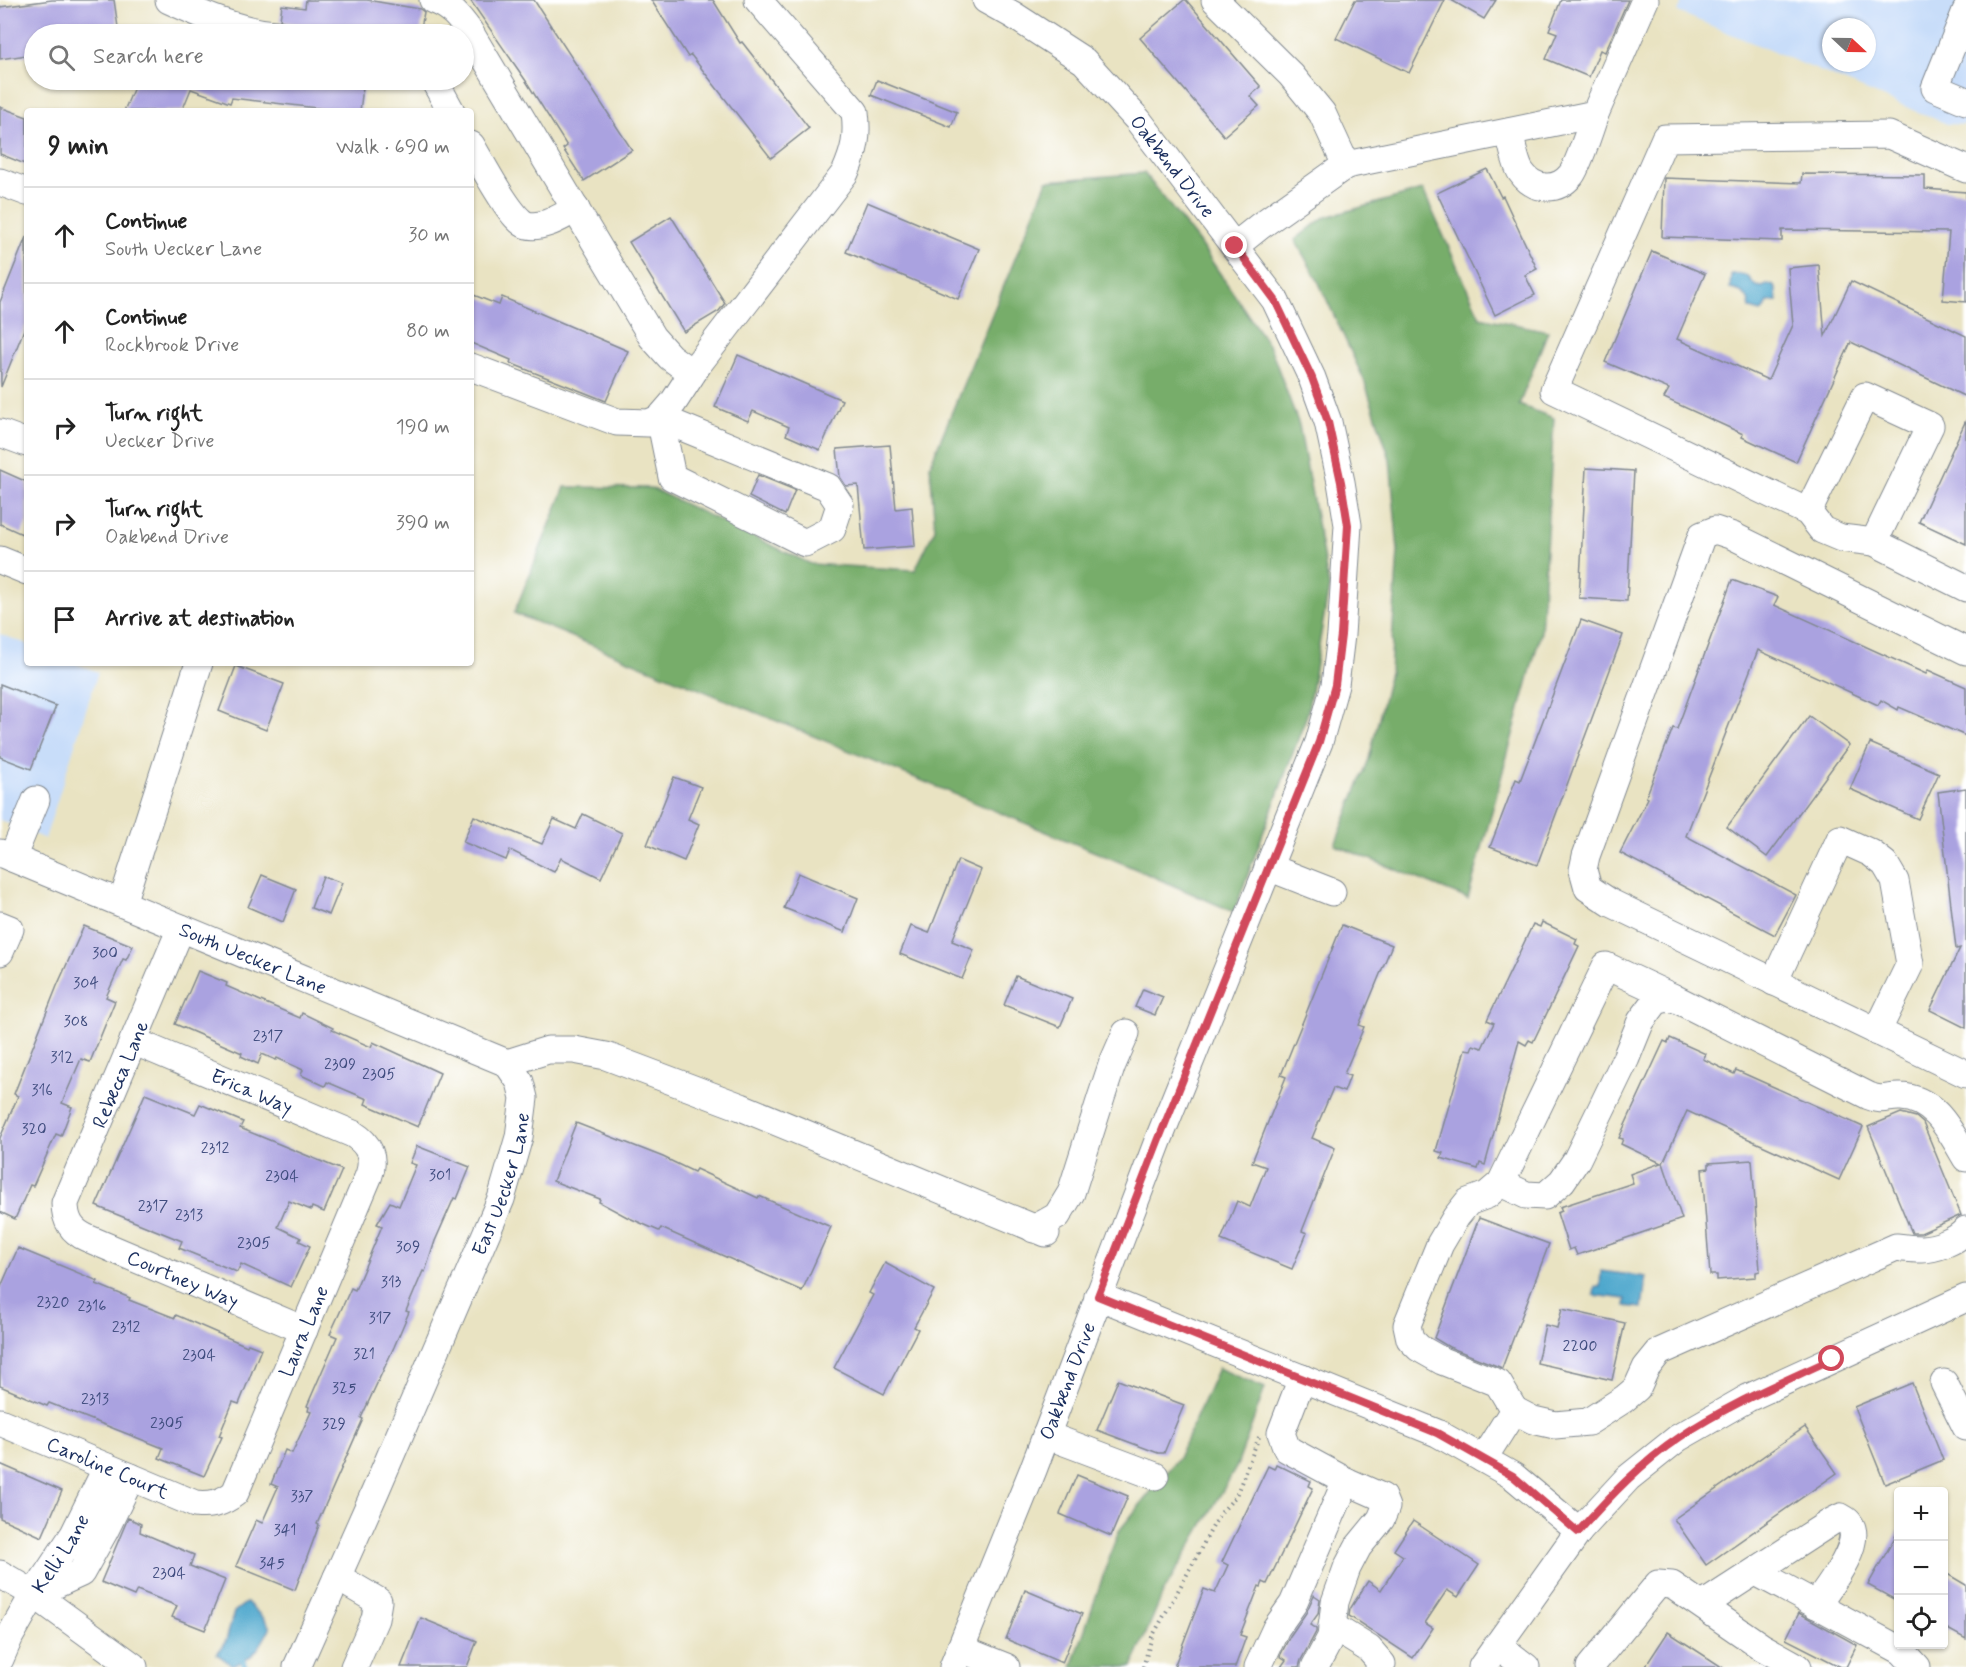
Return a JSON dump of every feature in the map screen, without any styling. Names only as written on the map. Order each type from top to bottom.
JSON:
[{"type":"street","points":[[169,0],[231,24]]},
{"type":"street","points":[[433,0],[456,14],[461,24]]},
{"type":"street","points":[[474,368],[617,422],[650,423],[660,418],[674,403],[692,373],[845,173],[855,148],[857,132],[855,112],[758,0]]},
{"type":"street","name":"Oakbend Drive","points":[[957,1658],[1046,1435],[1158,1141],[1319,742],[1335,685],[1341,635],[1348,525],[1328,422],[1312,378],[1275,300],[1138,120],[1084,61],[986,0]]},
{"type":"street","points":[[1215,0],[1291,75],[1322,113],[1346,165]]},
{"type":"street","points":[[1509,132],[1521,171],[1532,182],[1545,189],[1559,186],[1572,174],[1595,114],[1645,0]]},
{"type":"street","points":[[1966,11],[1935,88],[1966,101]]},
{"type":"street","points":[[474,51],[576,209],[652,337],[670,357],[692,373]]},
{"type":"street","points":[[439,90],[449,108]]},
{"type":"street","points":[[1235,246],[1346,165],[1595,114]]},
{"type":"street","points":[[1966,169],[1889,135],[1665,138],[1554,390],[1808,512],[1822,530],[1841,538],[1874,542],[1966,588]]},
{"type":"street","points":[[474,149],[507,205],[521,223],[530,226],[551,222],[576,209]]},
{"type":"street","points":[[0,182],[24,191]]},
{"type":"street","points":[[1808,512],[1865,396],[1930,426],[1874,542]]},
{"type":"street","points":[[660,418],[828,486],[840,505],[831,529],[805,543],[672,477],[660,418]]},
{"type":"street","points":[[0,433],[24,442]]},
{"type":"street","points":[[1966,651],[1733,536],[1715,530],[1702,535],[1586,856],[1583,870],[1588,888],[1611,903],[1966,1074]]},
{"type":"street","points":[[0,560],[24,570]]},
{"type":"street","points":[[122,903],[198,666]]},
{"type":"street","points":[[6,855],[36,800]]},
{"type":"street","points":[[1774,982],[1840,839],[1871,853],[1885,864],[1895,881],[1910,964],[1877,1032]]},
{"type":"street","name":"South Uecker Lane","points":[[6,855],[507,1063]]},
{"type":"street","points":[[1268,867],[1332,892]]},
{"type":"street","points":[[0,925],[10,929],[0,952]]},
{"type":"street","name":"Rebecca Lane","points":[[67,1221],[65,1203],[181,928]]},
{"type":"street","points":[[1966,1158],[1936,1112],[1917,1098],[1899,1096],[1879,1100],[1869,1096],[1606,966],[1501,1183],[1487,1195],[1468,1202],[1456,1217],[1440,1244],[1407,1325],[1410,1339],[1419,1348],[1442,1361],[1498,1383],[1514,1410],[1533,1420],[1555,1425],[1588,1422],[1637,1388],[1646,1368],[1659,1352],[1896,1247],[1923,1250],[1949,1242],[1966,1230]]},
{"type":"street","points":[[1501,1183],[1526,1195],[1545,1196],[1562,1181],[1577,1159],[1595,1123],[1641,1021],[1656,1001],[1672,998]]},
{"type":"street","points":[[507,1063],[548,1050],[574,1050],[606,1056],[750,1110],[1040,1231],[1057,1216],[1071,1193],[1104,1087],[1126,1033]]},
{"type":"street","name":"Erica Way","points":[[133,1041],[353,1134],[362,1139],[368,1147]]},
{"type":"street","name":"East Uecker Lane","points":[[297,1667],[501,1199],[519,1137],[524,1098],[520,1082],[507,1063]]},
{"type":"street","name":"Laura Lane","points":[[217,1504],[235,1493],[304,1330],[369,1175],[372,1166],[368,1147]]},
{"type":"street","name":"Courtney Way","points":[[67,1221],[72,1228],[87,1238],[304,1330]]},
{"type":"street","points":[[1098,1296],[1437,1433],[1513,1476],[1578,1532]]},
{"type":"street","points":[[1526,1667],[1489,1656],[1578,1532],[1628,1478],[1678,1438],[1749,1398],[1966,1298]]},
{"type":"street","points":[[1302,1378],[1281,1433],[1287,1449],[1346,1481],[1382,1497],[1386,1507],[1381,1520],[1358,1547],[1347,1568],[1335,1602],[1330,1637],[1315,1667]]},
{"type":"street","points":[[1944,1383],[1966,1427]]},
{"type":"street","points":[[1483,1459],[1514,1410]]},
{"type":"street","name":"Caroline Court","points":[[0,1422],[195,1504],[206,1506],[217,1504]]},
{"type":"street","points":[[1046,1435],[1155,1476]]},
{"type":"street","name":"Kelli Lane","points":[[34,1594],[81,1573],[104,1532],[119,1472]]},
{"type":"street","points":[[1258,1667],[1276,1628],[1293,1604],[1346,1481]]},
{"type":"street","points":[[1703,1605],[1841,1517],[1849,1522],[1852,1542],[1845,1561],[1816,1605]]},
{"type":"street","points":[[1756,1572],[1902,1651],[1917,1667]]},
{"type":"street","points":[[0,1574],[34,1594],[134,1667]]},
{"type":"street","points":[[337,1577],[378,1602],[375,1618],[354,1667]]},
{"type":"street","points":[[1590,1667],[1658,1584],[1672,1585],[1762,1647],[1798,1667]]},
{"type":"street","points":[[0,1659],[34,1594]]},
{"type":"street","points":[[1332,1626],[1369,1649],[1382,1664],[1379,1667]]},
{"type":"street","points":[[957,1658],[1006,1667]]},
{"type":"path","points":[[1143,1667],[1152,1637],[1219,1515],[1236,1496],[1260,1436]]},
{"type":"shaded area","points":[[1683,0],[1966,0],[1966,125],[1947,124],[1822,72],[1876,72],[1876,18],[1822,18],[1822,72],[1678,12]]},
{"type":"shaded area","points":[[0,634],[24,643],[24,666],[82,666],[98,672],[45,839],[0,820]]},
{"type":"green space","points":[[1144,173],[1198,241],[1271,349],[1299,425],[1329,587],[1307,715],[1234,912],[1122,863],[514,613],[565,487],[651,488],[811,564],[915,570],[935,529],[930,465],[1047,181]]},
{"type":"green space","points":[[1423,190],[1480,317],[1548,331],[1519,405],[1554,418],[1541,632],[1468,899],[1335,845],[1369,759],[1390,672],[1398,551],[1390,459],[1364,380],[1318,281],[1295,240],[1323,218]]},
{"type":"green space","points":[[1218,1368],[1265,1388],[1237,1466],[1163,1593],[1132,1667],[1072,1667],[1118,1532],[1178,1458]]},
{"type":"water","points":[[1731,274],[1742,274],[1756,286],[1773,285],[1777,301],[1768,302],[1761,312],[1750,309],[1745,295],[1730,289]]},
{"type":"water","points":[[1601,1271],[1646,1277],[1642,1308],[1625,1306],[1626,1299],[1594,1295],[1595,1287],[1600,1287]]},
{"type":"water","points":[[247,1602],[263,1617],[270,1628],[251,1656],[232,1665],[217,1654],[226,1641],[234,1612]]},
{"type":"building","points":[[52,0],[114,0],[118,24],[24,24],[24,55],[0,59],[0,7]]},
{"type":"building","points":[[306,0],[367,0],[420,9],[424,12],[422,24],[301,24],[280,20],[282,5],[305,8]]},
{"type":"building","points":[[470,0],[534,0],[632,150],[584,181],[563,149],[567,146],[526,81]]},
{"type":"building","points":[[651,0],[713,0],[740,43],[742,42],[809,128],[771,158],[691,55],[688,57]]},
{"type":"building","points":[[1184,0],[1261,87],[1250,96],[1259,106],[1224,136],[1140,38]]},
{"type":"building","points":[[1355,0],[1445,0],[1409,73],[1336,38]]},
{"type":"building","points":[[1451,0],[1496,0],[1484,19]]},
{"type":"building","points":[[1561,0],[1628,0],[1605,52],[1600,50],[1589,77],[1546,59],[1557,33],[1549,30]]},
{"type":"building","points":[[877,80],[957,112],[951,127],[871,95]]},
{"type":"building","points":[[133,90],[191,90],[183,108],[125,108]]},
{"type":"building","points":[[194,90],[363,90],[360,108],[317,108],[232,98],[230,103]]},
{"type":"building","points":[[0,107],[24,116],[24,164],[0,154]]},
{"type":"building","points":[[1487,169],[1501,197],[1503,196],[1537,269],[1525,275],[1535,295],[1495,315],[1437,193]]},
{"type":"building","points":[[1802,174],[1925,175],[1925,189],[1966,192],[1966,302],[1943,300],[1949,232],[1782,230],[1782,241],[1662,237],[1664,178],[1801,183]]},
{"type":"building","points":[[867,202],[979,249],[958,299],[846,252]]},
{"type":"building","points":[[671,216],[725,303],[719,311],[684,332],[629,242]]},
{"type":"building","points":[[24,242],[24,330],[1,387],[0,302]]},
{"type":"building","points":[[1652,251],[1705,274],[1677,339],[1768,380],[1793,325],[1788,268],[1819,265],[1825,336],[1851,281],[1966,336],[1966,397],[1851,342],[1796,462],[1742,437],[1743,434],[1664,398],[1669,389],[1605,362]]},
{"type":"building","points":[[474,295],[499,305],[502,297],[628,351],[606,401],[510,363],[511,360],[474,344]]},
{"type":"building","points":[[738,355],[842,400],[820,450],[786,435],[789,427],[753,411],[748,421],[715,407]]},
{"type":"building","points":[[1966,420],[1966,544],[1919,522]]},
{"type":"building","points":[[890,445],[896,509],[912,507],[915,546],[864,550],[858,485],[846,486],[840,477],[837,449]]},
{"type":"building","points":[[1586,468],[1634,471],[1627,601],[1579,598]]},
{"type":"building","points":[[0,470],[24,481],[24,529],[22,534],[0,524]]},
{"type":"building","points":[[758,475],[795,490],[785,515],[749,497]]},
{"type":"building","points":[[1732,580],[1778,597],[1774,605],[1926,674],[1928,670],[1966,687],[1966,736],[1899,707],[1898,710],[1881,700],[1878,705],[1758,650],[1686,836],[1796,895],[1775,935],[1620,853],[1648,798],[1646,797],[1673,728],[1677,729]]},
{"type":"building","points":[[1581,620],[1623,635],[1537,865],[1490,847],[1516,779],[1520,781]]},
{"type":"building","points":[[236,666],[284,684],[266,730],[219,711]]},
{"type":"building","points":[[0,684],[56,706],[31,769],[0,757]]},
{"type":"building","points":[[1809,716],[1849,745],[1767,857],[1727,827]]},
{"type":"building","points":[[1870,743],[1939,773],[1918,819],[1850,789]]},
{"type":"building","points":[[674,777],[701,787],[688,819],[699,824],[684,861],[647,845]]},
{"type":"building","points":[[1966,788],[1966,1028],[1930,1010],[1960,948],[1956,949],[1938,792]]},
{"type":"building","points":[[583,814],[622,833],[601,878],[561,858],[554,872],[510,850],[506,860],[463,842],[474,816],[542,844],[554,819],[576,829]]},
{"type":"building","points":[[958,860],[981,870],[952,941],[974,950],[962,979],[900,954],[911,926],[929,933]]},
{"type":"building","points":[[798,873],[858,898],[845,932],[784,908]]},
{"type":"building","points":[[262,875],[296,889],[283,922],[248,907]]},
{"type":"building","points":[[323,876],[342,883],[329,915],[311,908]]},
{"type":"building","points":[[1542,922],[1577,939],[1575,944],[1579,946],[1533,1042],[1529,1040],[1526,1045],[1519,1041],[1485,1165],[1480,1163],[1478,1169],[1441,1158],[1443,1153],[1436,1151],[1465,1049],[1471,1050],[1473,1045],[1482,1048],[1494,1023],[1487,1020],[1533,924],[1540,927]]},
{"type":"building","points":[[1342,925],[1392,945],[1359,1025],[1364,1027],[1344,1074],[1350,1076],[1344,1092],[1333,1088],[1312,1138],[1335,1148],[1302,1231],[1307,1233],[1292,1269],[1221,1240],[1237,1201],[1250,1207],[1266,1167],[1252,1162],[1286,1077],[1281,1075]]},
{"type":"building","points":[[84,926],[133,946],[126,960],[123,959],[106,997],[115,1001],[90,1062],[81,1059],[62,1103],[72,1107],[61,1136],[56,1134],[33,1186],[30,1185],[15,1219],[0,1212],[0,1138],[18,1096],[14,1094],[57,986]]},
{"type":"building","points":[[198,971],[227,983],[226,986],[300,1018],[302,1013],[333,1028],[332,1030],[371,1047],[373,1042],[440,1073],[418,1127],[365,1104],[367,1099],[327,1082],[325,1086],[301,1075],[303,1070],[277,1058],[276,1060],[262,1054],[258,1064],[241,1056],[242,1053],[175,1024]]},
{"type":"building","points":[[1016,976],[1072,999],[1060,1027],[1004,1005]]},
{"type":"building","points":[[1143,989],[1163,997],[1155,1015],[1135,1007]]},
{"type":"building","points":[[1670,1038],[1706,1054],[1703,1059],[1734,1074],[1736,1070],[1863,1127],[1839,1180],[1687,1111],[1663,1163],[1682,1219],[1577,1255],[1574,1248],[1569,1250],[1557,1213],[1562,1211],[1560,1207],[1633,1183],[1630,1174],[1661,1163],[1621,1144],[1623,1139],[1619,1138],[1664,1041],[1668,1043]]},
{"type":"building","points":[[145,1094],[195,1114],[200,1104],[243,1122],[240,1128],[342,1170],[324,1212],[312,1207],[311,1210],[289,1201],[278,1227],[301,1238],[299,1241],[310,1246],[291,1287],[241,1264],[237,1272],[179,1248],[182,1241],[96,1206]]},
{"type":"building","points":[[1901,1113],[1916,1117],[1923,1123],[1961,1215],[1921,1233],[1912,1233],[1868,1127]]},
{"type":"building","points":[[576,1123],[663,1157],[694,1172],[696,1169],[758,1198],[759,1196],[831,1227],[802,1291],[661,1228],[659,1231],[627,1217],[599,1202],[600,1199],[553,1181]]},
{"type":"building","points":[[417,1146],[470,1167],[457,1199],[454,1198],[435,1241],[425,1272],[423,1271],[406,1311],[409,1312],[361,1418],[363,1419],[317,1524],[319,1525],[295,1590],[236,1566],[256,1520],[262,1523],[278,1487],[271,1484],[285,1450],[292,1453],[311,1412],[308,1411],[307,1406],[337,1337],[330,1334],[351,1288],[355,1290],[382,1226],[377,1224],[390,1202],[399,1206],[416,1165],[410,1163]]},
{"type":"building","points":[[1752,1160],[1760,1271],[1756,1272],[1756,1277],[1717,1280],[1717,1275],[1710,1275],[1702,1169],[1709,1168],[1709,1163]]},
{"type":"building","points":[[1479,1218],[1549,1244],[1502,1368],[1449,1347],[1434,1338]]},
{"type":"building","points":[[18,1248],[98,1281],[96,1284],[130,1298],[129,1300],[175,1318],[176,1315],[247,1346],[248,1344],[261,1349],[239,1404],[233,1402],[219,1436],[222,1437],[204,1476],[159,1458],[163,1448],[49,1403],[47,1406],[0,1386],[0,1289]]},
{"type":"building","points":[[885,1263],[934,1290],[914,1327],[918,1329],[884,1394],[834,1368],[873,1295],[869,1293]]},
{"type":"building","points":[[1562,1309],[1625,1323],[1612,1380],[1537,1363],[1545,1325],[1557,1328]]},
{"type":"building","points":[[1118,1380],[1184,1405],[1164,1453],[1158,1453],[1097,1430]]},
{"type":"building","points":[[1912,1383],[1943,1460],[1885,1484],[1854,1407]]},
{"type":"building","points":[[1805,1427],[1837,1473],[1706,1565],[1674,1519]]},
{"type":"building","points":[[0,1464],[62,1491],[42,1537],[0,1518]]},
{"type":"building","points":[[1276,1464],[1311,1481],[1309,1486],[1313,1488],[1267,1584],[1263,1582],[1261,1587],[1259,1586],[1240,1635],[1246,1637],[1235,1667],[1174,1667],[1204,1589],[1215,1593],[1228,1565],[1222,1562],[1268,1466],[1274,1469]]},
{"type":"building","points":[[1077,1475],[1128,1496],[1111,1536],[1060,1514]]},
{"type":"building","points":[[128,1518],[141,1524],[140,1532],[194,1555],[190,1566],[225,1580],[205,1630],[172,1617],[177,1606],[137,1590],[134,1596],[101,1582]]},
{"type":"building","points":[[1413,1521],[1479,1565],[1458,1597],[1447,1590],[1425,1623],[1433,1628],[1413,1658],[1349,1616],[1350,1609],[1368,1581],[1381,1590],[1403,1556],[1394,1550]]},
{"type":"building","points":[[1894,1539],[1894,1599],[1868,1585]]},
{"type":"building","points":[[1948,1574],[1966,1585],[1966,1639],[1948,1629]]},
{"type":"building","points":[[1025,1590],[1082,1614],[1062,1663],[1006,1639]]},
{"type":"building","points":[[1314,1595],[1320,1599],[1318,1614],[1310,1625],[1316,1629],[1316,1632],[1299,1667],[1281,1667],[1286,1660],[1280,1656]]},
{"type":"building","points":[[1799,1613],[1857,1645],[1846,1667],[1841,1667],[1786,1639]]},
{"type":"building","points":[[421,1618],[477,1641],[467,1667],[401,1667]]},
{"type":"building","points":[[1668,1632],[1722,1667],[1645,1667]]},
{"type":"waterway","points":[[244,1662],[245,1667]]},
{"type":"route","points":[[1235,246],[1275,300],[1312,378],[1328,422],[1348,525],[1341,635],[1335,685],[1319,742],[1098,1296],[1437,1433],[1513,1476],[1578,1532],[1628,1478],[1678,1438],[1749,1398],[1832,1359]]}]
